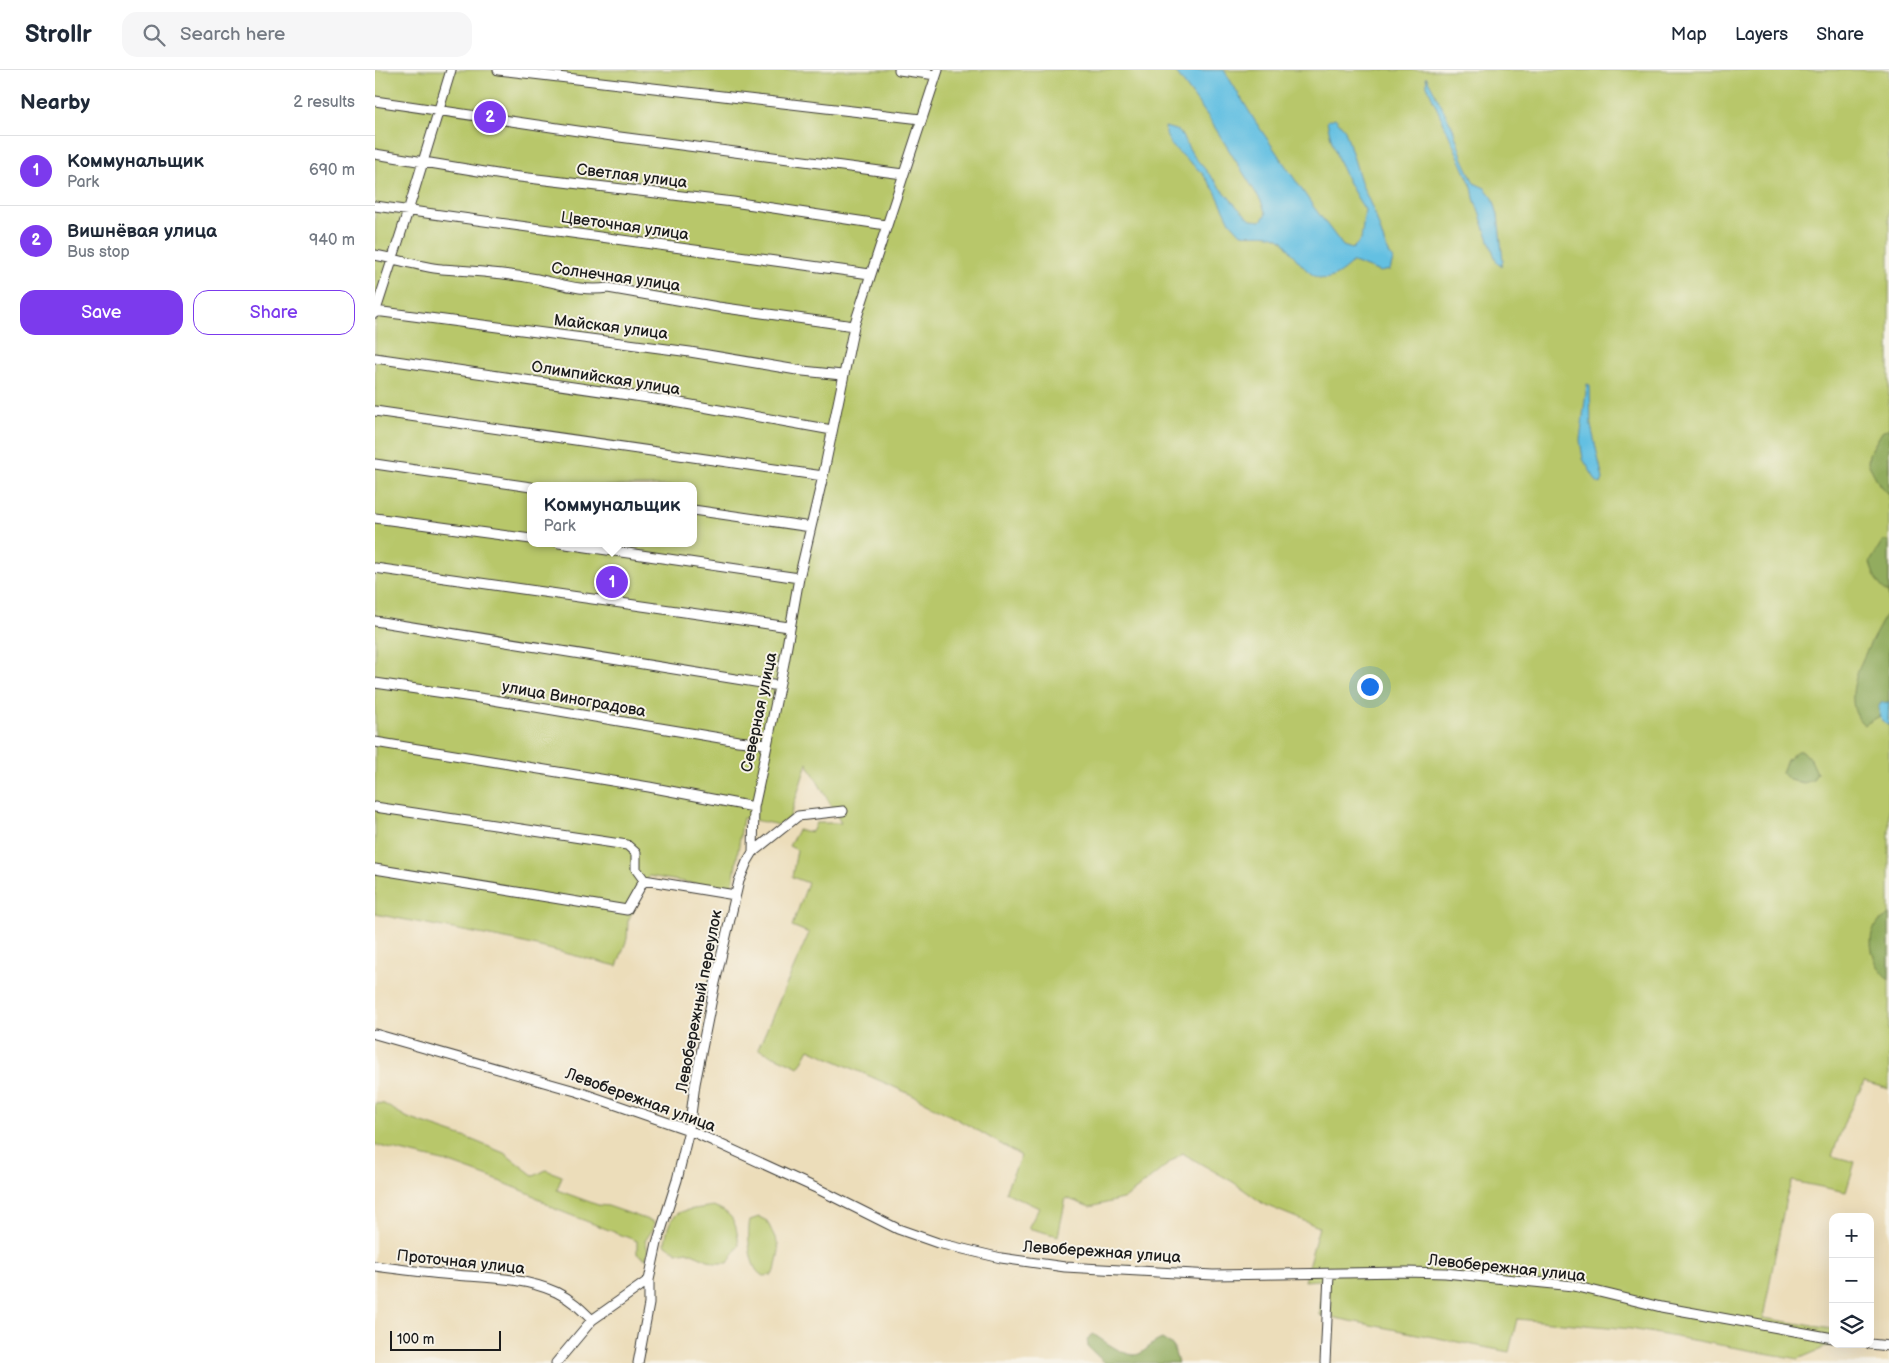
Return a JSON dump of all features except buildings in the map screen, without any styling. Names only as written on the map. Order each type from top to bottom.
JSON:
[{"type":"street","points":[[375,311],[451,70]]},
{"type":"street","points":[[498,70],[921,120]]},
{"type":"street","points":[[899,70],[937,73]]},
{"type":"street","name":"Северная улица","points":[[753,852],[754,807],[789,627],[823,476],[842,375],[854,326],[870,274],[937,73]]},
{"type":"street","points":[[375,101],[622,137],[903,174]]},
{"type":"street","name":"Светлая улица","points":[[375,154],[503,175],[733,202],[886,225]]},
{"type":"street","name":"Цветочная улица","points":[[375,206],[870,274]]},
{"type":"street","name":"Солнечная улица","points":[[375,255],[441,269],[463,269],[537,279],[564,287],[595,290],[608,288],[718,307],[854,326]]},
{"type":"street","name":"Майская улица","points":[[375,311],[690,352],[803,371],[842,375]]},
{"type":"street","name":"Олимпийская улица","points":[[375,358],[669,402],[832,430]]},
{"type":"street","points":[[375,411],[823,476]]},
{"type":"street","points":[[375,464],[527,486]]},
{"type":"street","points":[[697,511],[811,527]]},
{"type":"street","points":[[375,518],[527,539]]},
{"type":"street","points":[[586,547],[799,578]]},
{"type":"street","points":[[375,568],[789,627]]},
{"type":"street","points":[[375,621],[779,686]]},
{"type":"street","name":"улица Виноградова","points":[[375,683],[493,700],[737,741],[767,744]]},
{"type":"street","points":[[375,742],[649,787],[754,807]]},
{"type":"street","points":[[375,806],[627,845],[636,853],[636,869],[643,880],[735,896]]},
{"type":"street","points":[[753,852],[798,816],[843,811]]},
{"type":"street","name":"Левобережный переулок","points":[[638,1363],[649,1304],[649,1280],[657,1243],[677,1180],[689,1130],[697,1075],[722,948],[735,896],[747,862],[753,852]]},
{"type":"street","points":[[375,869],[627,910],[643,880]]},
{"type":"street","name":"Левобережная улица","points":[[375,1034],[579,1092],[689,1130],[819,1189],[898,1229],[938,1244],[1001,1258],[1065,1267],[1213,1275],[1445,1273],[1574,1286],[1661,1307],[1829,1337]]},
{"type":"street","name":"Проточная улица","points":[[375,1266],[443,1274],[512,1279],[537,1285],[557,1292],[576,1304],[592,1320]]},
{"type":"street","points":[[1325,1363],[1329,1274]]},
{"type":"street","points":[[555,1363],[592,1320],[649,1280]]},
{"type":"street","points":[[1874,1344],[1889,1346]]},
{"type":"green space","points":[[375,70],[1889,70],[1889,1089],[1864,1082],[1846,1118],[1832,1156],[1855,1162],[1846,1192],[1792,1181],[1786,1198],[1763,1318],[1829,1329],[1829,1346],[1798,1359],[1631,1329],[1517,1319],[1509,1352],[1320,1315],[1321,1280],[1304,1281],[1319,1227],[1265,1205],[1233,1182],[1182,1153],[1126,1198],[1090,1207],[1066,1198],[1058,1236],[1028,1228],[1039,1208],[1005,1192],[1021,1156],[912,1095],[809,1049],[799,1067],[758,1049],[809,933],[792,926],[808,883],[792,877],[797,850],[789,846],[798,830],[812,832],[816,823],[841,823],[807,763],[790,817],[780,825],[743,818],[732,890],[649,876],[628,921],[627,939],[617,966],[516,941],[375,914]]},
{"type":"green space","points":[[1889,428],[1889,494],[1880,486],[1868,463],[1869,454],[1882,432]]},
{"type":"green space","points":[[1883,541],[1889,541],[1889,601],[1888,593],[1876,579],[1870,562]]},
{"type":"green space","points":[[1889,608],[1889,711],[1864,725],[1856,713],[1853,699],[1855,683],[1867,651]]},
{"type":"green space","points":[[1797,751],[1803,751],[1811,760],[1817,773],[1813,780],[1804,783],[1789,780],[1782,772],[1787,760]]},
{"type":"green space","points":[[1889,913],[1889,980],[1875,961],[1871,937],[1878,923],[1886,918]]},
{"type":"green space","points":[[375,1103],[384,1104],[408,1118],[470,1139],[504,1153],[534,1176],[546,1170],[562,1176],[557,1190],[654,1222],[653,1229],[645,1241],[648,1250],[646,1259],[637,1254],[637,1241],[555,1209],[531,1194],[447,1162],[375,1145]]},
{"type":"green space","points":[[713,1206],[730,1216],[737,1231],[739,1245],[728,1263],[715,1263],[687,1251],[677,1253],[665,1244],[670,1223],[679,1213]]},
{"type":"green space","points":[[759,1217],[767,1221],[778,1244],[779,1251],[775,1271],[772,1275],[764,1276],[759,1273],[750,1251],[750,1220]]},
{"type":"green space","points":[[1093,1334],[1115,1348],[1134,1355],[1139,1354],[1162,1339],[1173,1346],[1178,1363],[1105,1363],[1088,1347],[1087,1339]]},
{"type":"water","points":[[1174,70],[1224,70],[1255,121],[1313,206],[1343,246],[1352,249],[1361,240],[1365,210],[1352,189],[1333,145],[1327,121],[1335,118],[1345,130],[1362,185],[1375,214],[1385,245],[1393,260],[1390,270],[1380,272],[1353,262],[1336,275],[1322,278],[1309,272],[1282,240],[1277,237],[1241,234],[1230,222],[1215,191],[1202,173],[1171,145],[1166,135],[1165,127],[1179,131],[1193,155],[1238,208],[1251,220],[1261,221],[1266,214],[1261,201],[1207,115]]},
{"type":"water","points":[[1426,76],[1453,128],[1463,159],[1474,183],[1485,188],[1493,198],[1498,215],[1503,261],[1501,266],[1497,263],[1474,198],[1472,187],[1427,86]]},
{"type":"water","points":[[1587,384],[1590,385],[1591,426],[1603,479],[1601,484],[1597,482],[1583,459],[1580,440]]},
{"type":"water","points":[[1889,702],[1888,726],[1882,720],[1878,708],[1881,703]]},
{"type":"place","name":"Вишнёвая улица","points":[[490,117]]},
{"type":"place","name":"Коммунальщик","points":[[612,582]]}]
